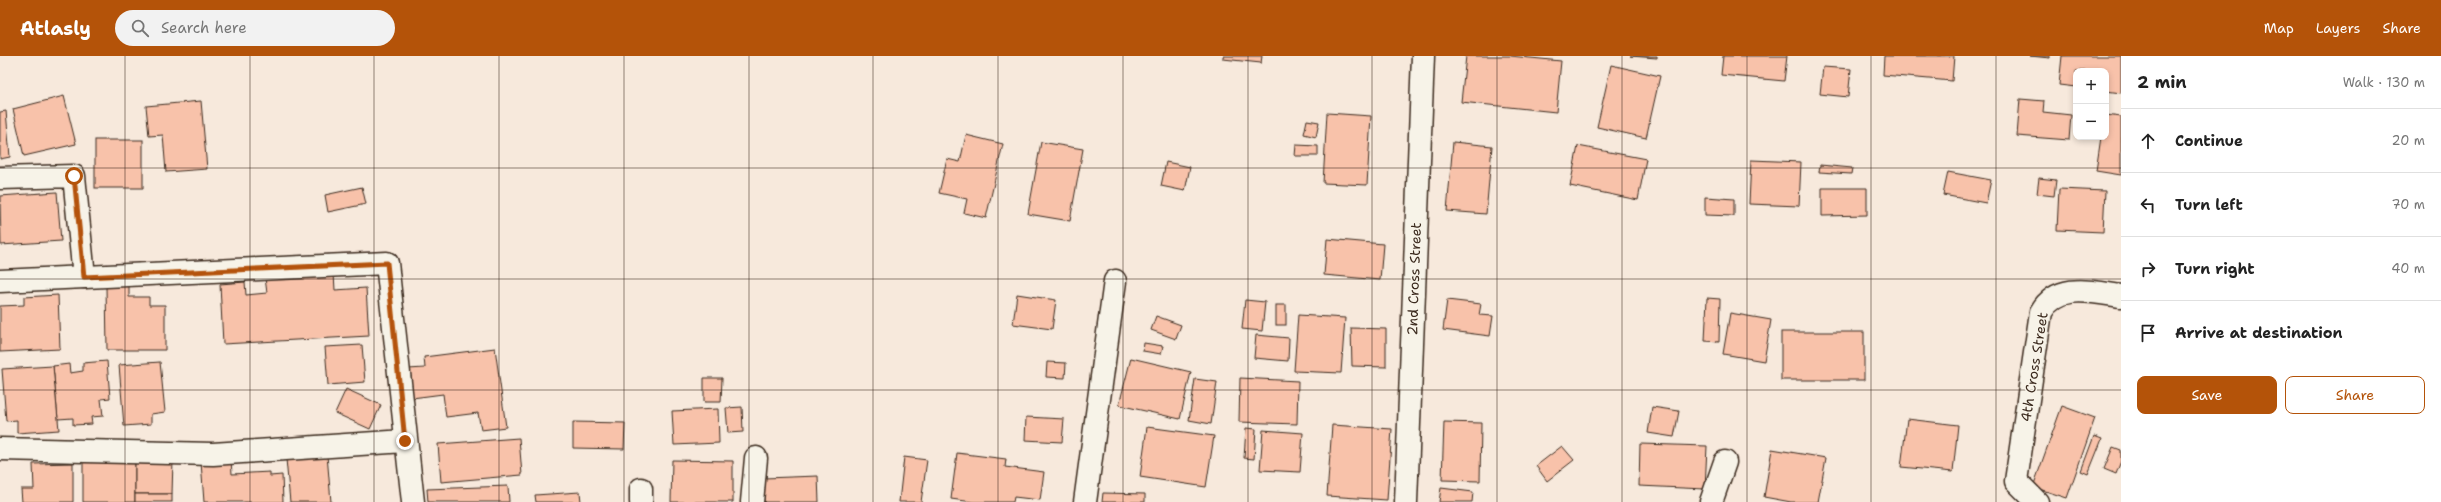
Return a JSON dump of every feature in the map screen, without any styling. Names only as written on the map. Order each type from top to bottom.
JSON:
[{"type":"street","name":"2nd Cross Street","points":[[1406,502],[1423,56]]},
{"type":"street","points":[[0,178],[74,176],[84,277]]},
{"type":"street","points":[[0,281],[387,263],[405,441],[413,502]]},
{"type":"street","points":[[1085,502],[1115,281]]},
{"type":"street","name":"4th Cross Street","points":[[2037,502],[2016,480],[2041,312],[2048,300],[2069,291],[2121,296]]},
{"type":"street","points":[[0,449],[213,454],[405,441]]},
{"type":"street","points":[[752,502],[756,458]]},
{"type":"street","points":[[1711,502],[1725,462]]},
{"type":"building","points":[[1223,56],[1262,56],[1261,63],[1223,59]]},
{"type":"building","points":[[1466,56],[1510,56],[1561,61],[1556,112],[1461,102]]},
{"type":"building","points":[[1630,56],[1657,56],[1657,58]]},
{"type":"building","points":[[1723,56],[1787,56],[1784,81],[1721,75]]},
{"type":"building","points":[[1884,56],[1954,56],[1952,81],[1883,75]]},
{"type":"building","points":[[2030,56],[2050,56],[2050,58]]},
{"type":"building","points":[[2062,56],[2121,56],[2121,93],[2109,91],[2109,68],[2073,68],[2073,87],[2059,85]]},
{"type":"building","points":[[1611,65],[1660,76],[1646,138],[1597,127]]},
{"type":"building","points":[[1823,67],[1851,69],[1848,97],[1820,94]]},
{"type":"building","points":[[64,96],[76,144],[24,156],[13,109]]},
{"type":"building","points":[[2020,99],[2044,101],[2043,112],[2071,115],[2069,140],[2017,136]]},
{"type":"building","points":[[201,101],[207,169],[166,172],[163,135],[149,136],[146,106]]},
{"type":"building","points":[[6,111],[10,157],[0,159],[0,112]]},
{"type":"building","points":[[1327,113],[1371,116],[1367,185],[1323,183]]},
{"type":"building","points":[[2109,115],[2121,117],[2121,175],[2096,171],[2101,140],[2109,140]]},
{"type":"building","points":[[1307,120],[1319,122],[1316,137],[1304,134]]},
{"type":"building","points":[[966,135],[1003,144],[986,218],[964,213],[967,199],[939,193],[947,159],[960,162]]},
{"type":"building","points":[[95,140],[143,140],[143,188],[95,188]]},
{"type":"building","points":[[1041,142],[1083,149],[1070,221],[1028,214]]},
{"type":"building","points":[[1453,142],[1492,146],[1486,214],[1447,211]]},
{"type":"building","points":[[1296,145],[1318,146],[1318,156],[1295,156]]},
{"type":"building","points":[[1578,146],[1646,159],[1638,200],[1570,186]]},
{"type":"building","points":[[1751,160],[1801,162],[1799,206],[1749,204]]},
{"type":"building","points":[[1166,162],[1190,167],[1185,191],[1161,186]]},
{"type":"building","points":[[1820,165],[1852,168],[1851,174],[1819,172]]},
{"type":"building","points":[[1948,172],[1991,180],[1986,203],[1943,195]]},
{"type":"building","points":[[2039,178],[2056,180],[2054,196],[2037,194]]},
{"type":"building","points":[[362,187],[366,204],[328,212],[325,195]]},
{"type":"building","points":[[1822,188],[1867,188],[1867,215],[1822,216]]},
{"type":"building","points":[[2059,189],[2105,191],[2103,232],[2057,230]]},
{"type":"building","points":[[57,192],[61,241],[1,245],[0,196]]},
{"type":"building","points":[[1705,197],[1734,199],[1734,216],[1705,215]]},
{"type":"building","points":[[1327,239],[1383,244],[1380,280],[1324,275]]},
{"type":"building","points":[[334,274],[335,290],[366,288],[369,336],[223,344],[220,284],[245,282],[246,295],[267,293],[265,278]]},
{"type":"building","points":[[129,285],[129,297],[149,297],[149,305],[165,305],[165,350],[107,350],[106,286]]},
{"type":"building","points":[[1017,294],[1056,300],[1052,329],[1013,324]]},
{"type":"building","points":[[58,295],[60,349],[0,352],[0,306],[24,305],[24,297]]},
{"type":"building","points":[[1707,298],[1720,299],[1719,342],[1705,341]]},
{"type":"building","points":[[1245,300],[1265,302],[1262,331],[1242,329]]},
{"type":"building","points":[[1447,300],[1481,304],[1479,315],[1493,316],[1490,336],[1443,330]]},
{"type":"building","points":[[1276,305],[1286,305],[1286,325],[1276,325]]},
{"type":"building","points":[[1730,313],[1771,320],[1764,361],[1723,354]]},
{"type":"building","points":[[1298,315],[1345,318],[1341,373],[1294,371]]},
{"type":"building","points":[[1156,316],[1181,325],[1176,339],[1151,330]]},
{"type":"building","points":[[1351,328],[1386,329],[1386,367],[1352,366]]},
{"type":"building","points":[[1781,332],[1864,332],[1864,380],[1781,380]]},
{"type":"building","points":[[1256,335],[1289,338],[1288,361],[1254,358]]},
{"type":"building","points":[[1144,343],[1163,346],[1161,354],[1143,351]]},
{"type":"building","points":[[362,345],[365,382],[328,385],[325,347]]},
{"type":"building","points":[[495,348],[506,427],[481,430],[478,413],[446,417],[443,394],[412,398],[408,369],[425,368],[424,357]]},
{"type":"building","points":[[1131,358],[1191,372],[1180,419],[1119,405]]},
{"type":"building","points":[[107,361],[110,398],[101,399],[103,416],[91,417],[92,424],[73,425],[73,418],[58,419],[53,366],[69,364],[70,373],[83,371],[83,363]]},
{"type":"building","points":[[160,362],[165,412],[151,414],[151,424],[124,426],[119,365]]},
{"type":"building","points":[[1047,362],[1066,363],[1065,378],[1046,377]]},
{"type":"building","points":[[53,366],[59,430],[17,433],[17,420],[6,421],[2,369]]},
{"type":"building","points":[[704,378],[722,378],[721,402],[704,402]]},
{"type":"building","points":[[1240,378],[1298,381],[1297,424],[1239,422]]},
{"type":"building","points":[[1195,379],[1217,382],[1211,424],[1189,420]]},
{"type":"building","points":[[346,389],[381,405],[370,429],[335,413]]},
{"type":"building","points":[[2062,406],[2095,418],[2067,498],[2033,487]]},
{"type":"building","points":[[742,407],[743,432],[728,433],[726,408]]},
{"type":"building","points":[[1652,407],[1679,411],[1674,437],[1648,433]]},
{"type":"building","points":[[718,409],[719,443],[674,445],[672,411]]},
{"type":"building","points":[[1026,417],[1064,419],[1062,442],[1025,440]]},
{"type":"building","points":[[1907,419],[1958,425],[1953,472],[1901,467]]},
{"type":"building","points":[[573,422],[625,423],[624,449],[573,448]]},
{"type":"building","points":[[1444,422],[1481,423],[1480,481],[1442,480]]},
{"type":"building","points":[[1332,425],[1392,429],[1387,500],[1327,496]]},
{"type":"building","points":[[1147,427],[1214,436],[1206,487],[1140,477]]},
{"type":"building","points":[[1246,428],[1256,429],[1254,459],[1244,458]]},
{"type":"building","points":[[1263,430],[1303,433],[1300,472],[1260,470]]},
{"type":"building","points":[[2094,436],[2102,439],[2088,474],[2081,471]]},
{"type":"building","points":[[519,438],[522,475],[441,482],[438,444]]},
{"type":"building","points":[[1640,444],[1707,446],[1705,489],[1639,486]]},
{"type":"building","points":[[1562,446],[1574,460],[1547,481],[1536,466]]},
{"type":"building","points":[[2113,447],[2121,450],[2121,461],[2116,474],[2104,469]]},
{"type":"building","points":[[1772,449],[1826,458],[1818,502],[1791,502],[1764,497]]},
{"type":"building","points":[[957,453],[1006,459],[1005,467],[1044,472],[1040,500],[1014,497],[1013,502],[973,502],[951,499]]},
{"type":"building","points":[[327,455],[331,502],[290,502],[286,459]]},
{"type":"building","points":[[904,457],[927,460],[921,502],[899,502]]},
{"type":"building","points":[[83,459],[135,460],[135,502],[83,502]]},
{"type":"building","points":[[135,460],[173,460],[172,494],[135,494]]},
{"type":"building","points":[[231,460],[232,474],[270,472],[270,476],[282,475],[283,502],[204,502],[201,462]]},
{"type":"building","points":[[672,460],[733,461],[733,502],[671,502]]},
{"type":"building","points":[[73,463],[73,502],[22,502],[21,489],[34,489],[33,464]]},
{"type":"building","points":[[818,476],[819,502],[764,502],[764,478]]},
{"type":"building","points":[[508,486],[509,502],[428,502],[427,489]]},
{"type":"building","points":[[1441,488],[1473,492],[1472,502],[1439,502]]},
{"type":"building","points":[[580,492],[581,502],[536,502],[535,495]]},
{"type":"building","points":[[1103,493],[1145,494],[1145,502],[1102,502]]},
{"type":"building","points":[[135,494],[172,494],[172,502],[135,502]]},
{"type":"route","points":[[74,176],[84,277],[387,263],[405,441]]}]
